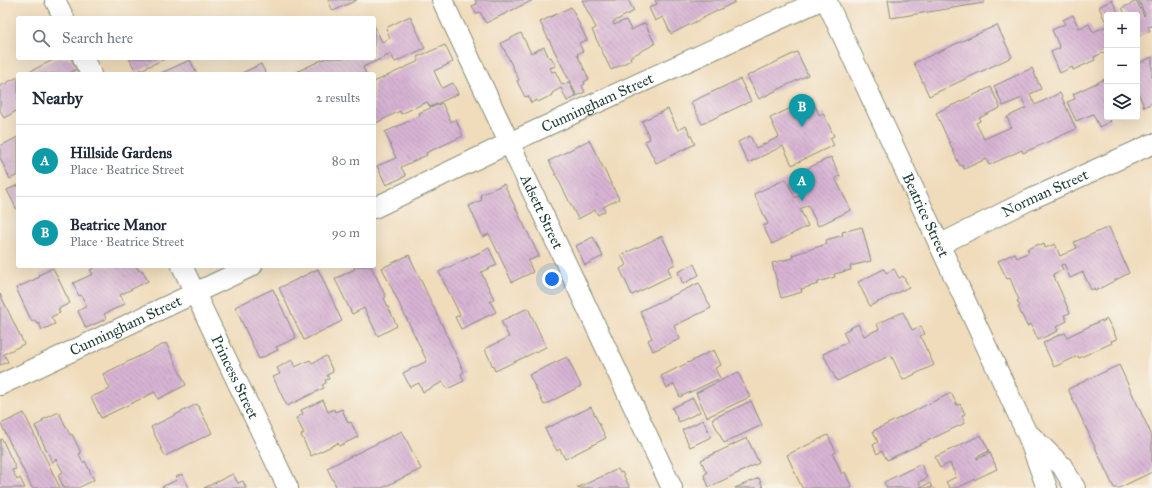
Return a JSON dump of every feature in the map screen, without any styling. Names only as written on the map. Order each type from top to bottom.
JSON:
[{"type":"street","points":[[55,0],[63,16]]},
{"type":"street","name":"Adsett Street","points":[[442,0],[672,488]]},
{"type":"street","name":"Cunningham Street","points":[[376,207],[509,143],[821,0]]},
{"type":"street","name":"Beatrice Street","points":[[826,0],[1025,430],[1047,488]]},
{"type":"street","points":[[84,60],[90,72]]},
{"type":"street","name":"Norman Street","points":[[939,244],[1029,200],[1152,144]]},
{"type":"street","name":"Princess Street","points":[[183,268],[288,488]]},
{"type":"street","name":"Cunningham Street","points":[[0,385],[248,268]]},
{"type":"street","name":"Beatrice Street","points":[[1025,430],[1062,466],[1075,488]]},
{"type":"building","points":[[328,0],[357,0],[333,11]]},
{"type":"building","points":[[475,0],[533,0],[486,23],[480,12],[476,14],[472,6],[477,4]]},
{"type":"building","points":[[582,0],[628,0],[634,11],[613,22],[614,25],[626,20],[631,30],[645,23],[655,44],[630,57],[631,60],[611,70],[592,30],[596,28]]},
{"type":"building","points":[[655,0],[734,0],[735,2],[671,34],[663,17],[655,21],[649,8],[657,4]]},
{"type":"building","points":[[888,0],[984,0],[984,3],[891,18]]},
{"type":"building","points":[[1112,0],[1118,12],[1104,12],[1104,18],[1099,7]]},
{"type":"building","points":[[1152,0],[1152,26],[1148,27],[1150,31],[1140,36],[1140,12],[1124,12],[1122,8],[1137,1],[1144,16],[1145,15],[1139,1]]},
{"type":"building","points":[[571,7],[587,40],[579,43],[583,51],[577,54],[589,79],[584,82],[585,84],[582,86],[585,92],[577,96],[540,22]]},
{"type":"building","points":[[1073,15],[1079,28],[1089,24],[1093,32],[1104,27],[1104,52],[1094,57],[1095,60],[1073,70],[1072,67],[1060,73],[1051,52],[1060,48],[1052,30],[1065,24],[1063,20]]},
{"type":"building","points":[[410,16],[425,48],[395,62],[391,54],[363,67],[365,72],[296,72],[322,60],[376,60],[376,29],[382,42],[390,38],[386,28]]},
{"type":"building","points":[[997,25],[1012,57],[929,96],[914,63]]},
{"type":"building","points":[[521,33],[531,53],[544,47],[549,58],[551,57],[556,66],[550,68],[552,72],[555,71],[562,85],[569,82],[576,97],[567,101],[561,88],[552,93],[552,95],[538,102],[537,100],[531,103],[528,96],[525,97],[517,81],[519,80],[501,43]]},
{"type":"building","points":[[445,45],[453,62],[434,71],[442,88],[453,83],[458,94],[430,107],[427,102],[401,114],[400,111],[376,123],[376,81],[419,61],[417,57]]},
{"type":"building","points":[[797,52],[808,75],[759,99],[747,76]]},
{"type":"building","points":[[1152,57],[1152,103],[1144,107],[1140,97],[1140,63]]},
{"type":"building","points":[[53,60],[72,60],[77,69],[72,72],[29,72]]},
{"type":"building","points":[[130,60],[163,60],[136,72]]},
{"type":"building","points":[[190,60],[196,72],[163,72]]},
{"type":"building","points":[[261,64],[265,72],[244,72]]},
{"type":"building","points":[[1032,68],[1041,89],[1030,94],[1035,105],[1060,93],[1076,129],[1023,153],[1022,150],[989,165],[986,159],[964,169],[962,165],[960,166],[936,113],[991,87],[1000,108],[979,118],[980,121],[976,123],[984,139],[1011,127],[1007,117],[1026,108],[1022,98],[1003,106],[994,86]]},
{"type":"building","points":[[16,78],[16,111],[4,118],[0,110],[0,86]]},
{"type":"building","points":[[740,79],[751,101],[702,124],[691,102]]},
{"type":"building","points":[[1104,79],[1104,120],[1111,121],[1099,127],[1093,114],[1076,121],[1067,102],[1075,99],[1073,94]]},
{"type":"building","points":[[812,98],[819,115],[823,113],[834,136],[830,138],[834,145],[792,165],[783,146],[748,163],[738,142],[750,136],[756,148],[779,137],[770,118]]},
{"type":"building","points":[[442,103],[451,122],[456,119],[463,136],[426,153],[427,155],[401,167],[406,176],[386,185],[377,166],[396,158],[385,132],[420,116],[419,113]]},
{"type":"building","points":[[668,109],[678,130],[686,126],[695,144],[656,163],[645,141],[650,139],[642,121]]},
{"type":"building","points":[[16,138],[16,176],[10,179],[0,158],[0,146]]},
{"type":"building","points":[[589,140],[619,199],[603,207],[605,211],[598,215],[595,210],[578,219],[549,161]]},
{"type":"building","points":[[831,157],[840,176],[835,178],[851,210],[818,226],[808,205],[800,209],[808,226],[772,244],[763,226],[768,224],[754,194],[786,179],[795,198],[803,194],[794,175]]},
{"type":"building","points":[[504,184],[539,256],[528,261],[533,272],[512,282],[489,234],[483,237],[469,206],[482,200],[480,195]]},
{"type":"building","points":[[16,186],[16,208],[7,190]]},
{"type":"building","points":[[862,227],[871,261],[850,266],[851,270],[834,274],[835,277],[801,289],[802,292],[781,298],[772,263],[793,258],[792,255],[827,244],[826,240],[843,235],[842,232]]},
{"type":"building","points":[[1109,227],[1129,273],[1095,291],[1094,288],[1091,290],[1083,272],[1070,278],[1064,264],[1061,265],[1063,270],[1053,274],[1070,313],[1064,315],[1067,321],[1056,327],[1058,331],[1038,340],[1031,324],[1027,326],[1018,307],[1020,306],[1017,301],[1019,300],[1010,278],[1007,279],[998,261],[1015,253],[1017,258],[1029,252],[1027,249],[1039,244],[1040,246],[1044,244],[1045,248],[1055,244],[1060,256],[1077,248],[1074,242]]},
{"type":"building","points":[[662,236],[675,264],[668,268],[671,276],[632,295],[620,269],[626,265],[621,255]]},
{"type":"building","points":[[593,237],[603,256],[585,265],[576,246]]},
{"type":"building","points":[[489,248],[497,265],[481,272],[494,299],[490,301],[496,312],[461,329],[455,317],[460,315],[439,272]]},
{"type":"building","points":[[409,255],[464,372],[461,374],[464,381],[447,389],[443,382],[423,392],[419,383],[410,387],[403,373],[427,361],[382,268]]},
{"type":"building","points":[[694,264],[699,275],[683,284],[678,272]]},
{"type":"building","points":[[53,268],[70,303],[58,309],[60,313],[51,317],[55,324],[42,330],[39,323],[37,324],[35,320],[32,322],[16,288],[40,277],[39,275]]},
{"type":"building","points":[[94,268],[137,268],[139,271],[142,270],[148,281],[120,295],[125,304],[104,314],[106,319],[86,328],[78,311],[87,306],[81,295],[79,296],[73,283],[93,274],[90,270]]},
{"type":"building","points":[[372,268],[386,297],[384,298],[397,326],[378,336],[364,308],[352,314],[335,279],[355,269]]},
{"type":"building","points":[[318,269],[342,321],[304,340],[279,288]]},
{"type":"building","points":[[884,269],[886,273],[894,269],[899,278],[903,276],[909,287],[870,306],[858,282]]},
{"type":"building","points":[[699,283],[711,308],[674,326],[680,339],[653,351],[648,340],[652,338],[640,311]]},
{"type":"building","points":[[273,289],[296,338],[276,347],[278,350],[259,359],[235,307]]},
{"type":"building","points":[[0,294],[24,344],[4,354],[8,362],[0,365]]},
{"type":"building","points":[[528,308],[546,347],[495,371],[485,349],[509,337],[501,321]]},
{"type":"building","points":[[903,312],[912,330],[921,326],[925,334],[920,336],[934,365],[903,380],[891,355],[837,381],[823,354],[848,342],[843,332],[858,324],[864,336],[879,329],[877,324]]},
{"type":"building","points":[[1107,319],[1117,339],[1111,341],[1112,343],[1079,358],[1078,356],[1054,367],[1043,343],[1065,333],[1067,337]]},
{"type":"building","points":[[166,343],[186,385],[158,399],[155,392],[101,418],[91,397],[110,389],[103,374]]},
{"type":"building","points":[[714,350],[721,365],[715,368],[720,378],[680,397],[674,384],[667,388],[661,376]]},
{"type":"building","points":[[326,356],[333,372],[327,375],[329,379],[325,380],[326,383],[322,385],[324,388],[287,406],[273,377],[280,374],[277,368],[292,360],[295,367],[310,360],[312,363]]},
{"type":"building","points":[[567,357],[581,386],[544,405],[529,375]]},
{"type":"building","points":[[1119,365],[1152,436],[1152,472],[1119,488],[1114,488],[1068,389]]},
{"type":"building","points":[[738,372],[750,397],[707,417],[696,393]]},
{"type":"building","points":[[951,393],[957,405],[960,404],[965,414],[962,416],[965,423],[887,460],[882,451],[877,454],[873,445],[878,442],[873,431]]},
{"type":"building","points":[[693,398],[700,412],[679,422],[672,408]]},
{"type":"building","points":[[323,400],[328,412],[334,409],[335,412],[342,409],[348,423],[351,422],[358,437],[339,446],[338,443],[311,456],[301,435],[304,433],[296,418],[303,414],[301,410]]},
{"type":"building","points":[[751,401],[762,425],[724,443],[712,419]]},
{"type":"building","points":[[197,404],[212,433],[165,456],[151,427]]},
{"type":"building","points":[[591,407],[606,438],[565,459],[560,449],[557,451],[545,429]]},
{"type":"building","points":[[59,412],[81,453],[79,454],[83,463],[85,461],[94,480],[78,488],[64,488],[58,475],[63,472],[56,459],[52,462],[35,426],[43,422],[42,420]]},
{"type":"building","points":[[24,413],[60,488],[32,488],[1,424]]},
{"type":"building","points":[[703,420],[711,437],[690,447],[682,430]]},
{"type":"building","points":[[402,431],[421,469],[382,488],[337,488],[327,468]]},
{"type":"building","points":[[828,435],[836,452],[833,454],[842,474],[845,472],[852,488],[802,488],[787,455]]},
{"type":"building","points":[[981,435],[989,451],[977,457],[977,459],[990,453],[997,469],[957,488],[950,488],[946,482],[956,477],[950,463],[940,468],[935,457]]},
{"type":"building","points":[[747,438],[759,463],[709,487],[704,475],[707,473],[701,460]]},
{"type":"building","points":[[2,439],[16,469],[12,470],[17,480],[20,478],[25,488],[0,488],[0,440]]},
{"type":"building","points":[[921,464],[927,478],[919,482],[921,487],[930,483],[932,488],[887,488],[884,482]]},
{"type":"building","points":[[618,469],[620,473],[622,472],[630,488],[577,488]]},
{"type":"building","points":[[182,474],[189,488],[160,488],[177,480],[176,477]]},
{"type":"building","points":[[233,474],[238,483],[243,481],[246,488],[204,488]]},
{"type":"building","points":[[759,478],[763,488],[735,488]]},
{"type":"place","name":"Beatrice Manor","points":[[802,127]]},
{"type":"place","name":"Hillside Gardens","points":[[802,201]]}]
